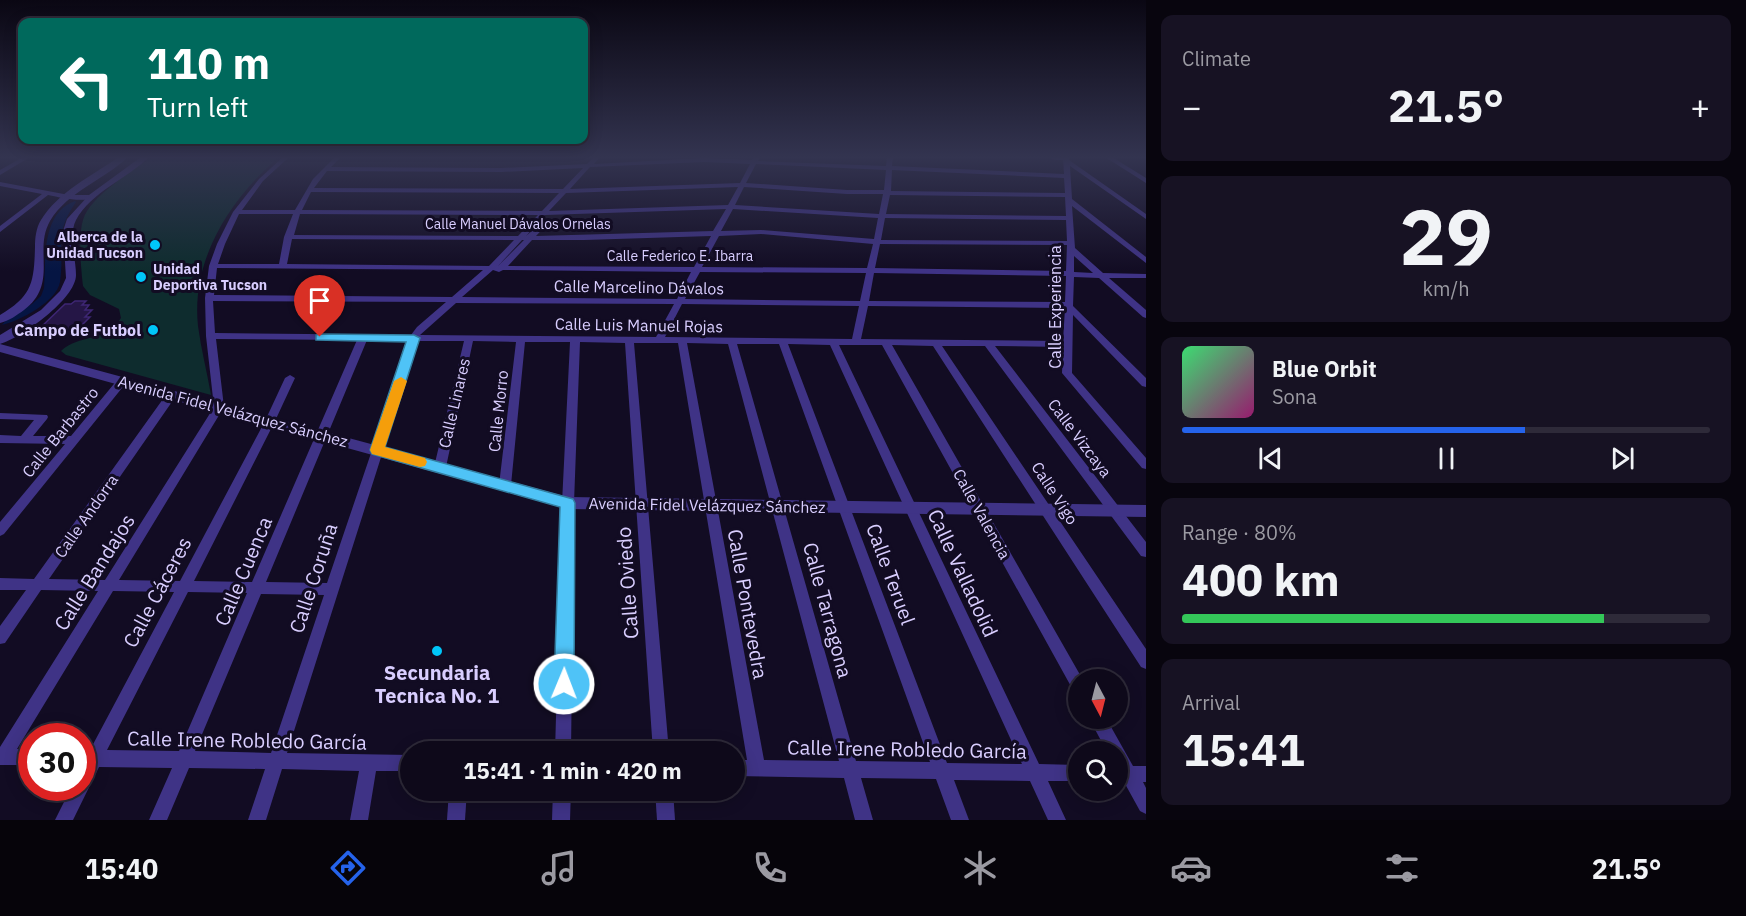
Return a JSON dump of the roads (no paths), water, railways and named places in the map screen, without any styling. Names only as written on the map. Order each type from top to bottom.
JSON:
[{"type":"street","points":[[0,230],[44,195]]},
{"type":"street","points":[[59,195],[92,197]]},
{"type":"street","points":[[219,407],[209,297],[213,266],[237,212],[250,195]]},
{"type":"street","points":[[283,266],[288,237],[296,212],[306,195]]},
{"type":"street","points":[[415,342],[420,329],[491,268],[543,213],[564,195]]},
{"type":"street","points":[[415,342],[501,268],[553,213],[566,195]]},
{"type":"street","points":[[659,340],[737,195]]},
{"type":"street","points":[[856,342],[887,195]]},
{"type":"street","points":[[970,195],[1070,198],[1146,261]]},
{"type":"street","points":[[1117,195],[1146,216]]},
{"type":"street","points":[[2,319],[34,295],[40,281],[40,234],[52,212],[69,197]]},
{"type":"street","points":[[0,340],[45,312],[64,292],[71,278],[68,231],[72,219],[92,197]]},
{"type":"street","name":"Calle Experiencia","points":[[1070,198],[1071,246],[1067,373],[1146,465]]},
{"type":"street","points":[[237,212],[553,213],[730,207],[882,216],[1070,218]]},
{"type":"street","name":"Calle Manuel Dávalos Ornelas","points":[[288,237],[529,239],[761,232],[877,242],[1071,246]]},
{"type":"street","points":[[1071,246],[1146,315]]},
{"type":"street","name":"Calle Federico E. Ibarra","points":[[213,266],[870,270],[1146,276]]},
{"type":"street","name":"Calle Marcelino Dávalos","points":[[209,297],[1068,305]]},
{"type":"street","points":[[1068,305],[1146,384]]},
{"type":"street","points":[[0,355],[29,355],[21,341],[27,325]]},
{"type":"street","name":"Calle Luis Manuel Rojas","points":[[211,336],[363,338],[415,342],[469,339],[575,339],[1068,344]]},
{"type":"street","name":"Calle Cuenca","points":[[158,820],[363,338]]},
{"type":"street","name":"Calle Linares","points":[[440,467],[469,339]]},
{"type":"street","name":"Calle Morro","points":[[505,485],[521,339]]},
{"type":"street","points":[[563,741],[568,503],[575,339]]},
{"type":"street","name":"Calle Oviedo","points":[[629,340],[660,741]]},
{"type":"street","name":"Calle Pontevedra","points":[[682,340],[757,768]]},
{"type":"street","name":"Calle Tarragona","points":[[732,341],[864,820]]},
{"type":"street","name":"Calle Coruña","points":[[257,820],[377,450],[415,342]]},
{"type":"street","name":"Calle Teruel","points":[[783,342],[960,820]]},
{"type":"street","name":"Calle Valladolid","points":[[833,342],[1057,820]]},
{"type":"street","name":"Calle Valencia","points":[[886,343],[1069,669]]},
{"type":"street","name":"Calle Vigo","points":[[936,343],[1146,662]]},
{"type":"street","name":"Calle Vizcaya","points":[[988,343],[1146,552]]},
{"type":"street","name":"Avenida Fidel Velázquez Sánchez","points":[[0,348],[568,503],[1146,511]]},
{"type":"street","name":"Calle Cáceres","points":[[96,744],[184,587],[290,378]]},
{"type":"street","name":"Calle Barbastro","points":[[0,531],[122,381]]},
{"type":"street","name":"Calle Andorra","points":[[0,638],[172,394]]},
{"type":"street","name":"Calle Bandajos","points":[[2,757],[219,407]]},
{"type":"street","points":[[0,416],[43,417],[24,440]]},
{"type":"street","points":[[0,440],[74,440]]},
{"type":"street","points":[[0,584],[332,589]]},
{"type":"street","points":[[2,757],[18,757]]},
{"type":"street","name":"Calle Irene Robledo García","points":[[96,758],[400,763]]},
{"type":"street","points":[[359,820],[369,762]]},
{"type":"street","name":"Calle Irene Robledo García","points":[[745,768],[1068,773]]},
{"type":"street","points":[[1131,774],[1146,805]]},
{"type":"street","points":[[64,820],[74,801]]},
{"type":"street","points":[[456,820],[457,801]]},
{"type":"street","points":[[561,820],[562,801]]},
{"type":"street","points":[[665,801],[666,820]]},
{"type":"water","points":[[75,201],[62,233],[60,282],[57,289],[37,309],[2,325],[41,296],[44,288],[46,251],[51,226],[64,207]]},
{"type":"place","name":"Alberca de la Unidad Tucson","points":[[155,245]]},
{"type":"place","name":"Unidad Deportiva Tucson","points":[[141,277]]},
{"type":"place","name":"Campo de Futbol","points":[[153,330]]},
{"type":"place","name":"Secundaria Tecnica No. 1","points":[[437,651]]}]
